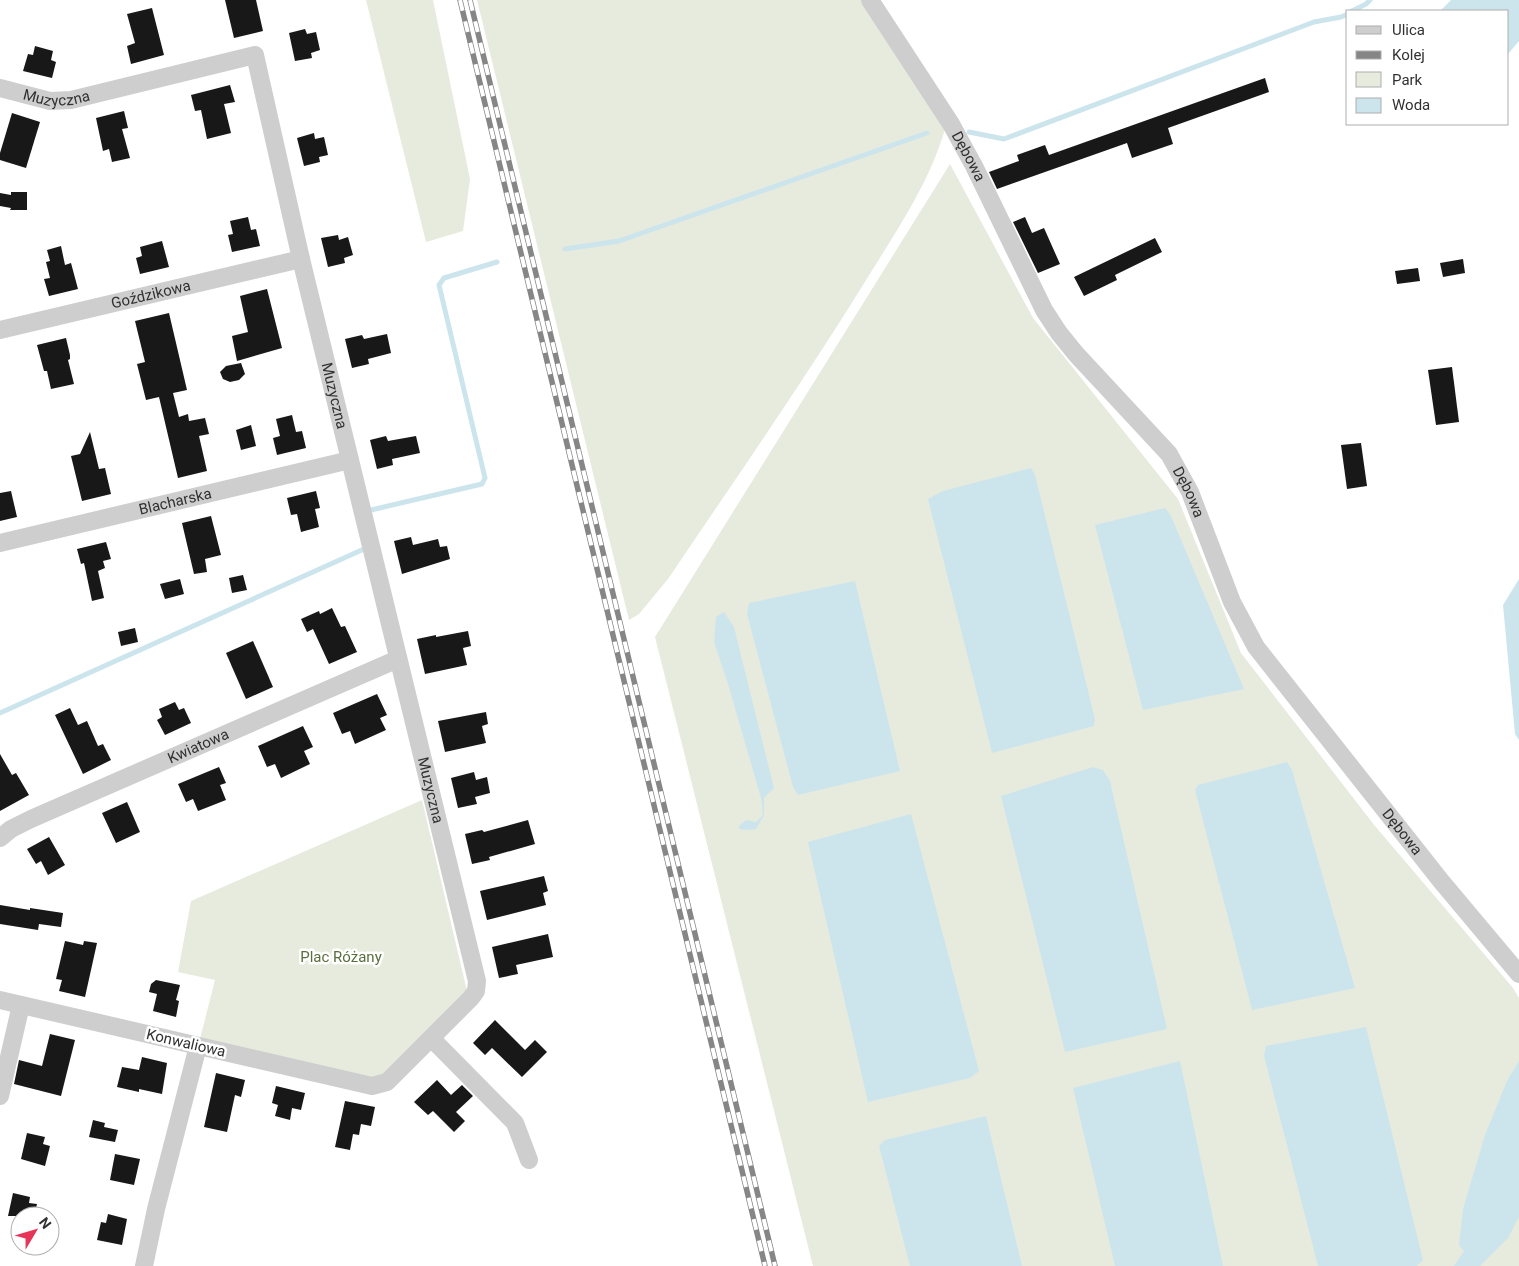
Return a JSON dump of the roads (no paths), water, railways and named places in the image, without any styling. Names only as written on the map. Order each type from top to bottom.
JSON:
[{"type":"street","name":"Dębowa","points":[[870,0],[955,132],[978,174],[1044,310],[1059,333],[1076,354],[1169,454],[1190,492],[1232,602],[1256,647],[1441,880],[1519,974]]},
{"type":"street","name":"Muzyczna","points":[[0,88],[50,100],[71,100],[255,55],[301,259],[477,981],[476,991],[471,998],[432,1039]]},
{"type":"street","name":"Goździkowa","points":[[0,330],[301,259]]},
{"type":"street","name":"Blacharska","points":[[0,543],[350,460]]},
{"type":"street","name":"Kwiatowa","points":[[0,838],[11,829],[30,819],[398,659]]},
{"type":"street","name":"Konwaliowa","points":[[0,1000],[372,1086],[387,1082],[432,1039]]},
{"type":"street","points":[[0,1096],[21,1005]]},
{"type":"street","points":[[432,1039],[515,1123],[529,1160]]},
{"type":"street","points":[[144,1266],[156,1209],[198,1046]]},
{"type":"water","points":[[1451,0],[1519,0],[1519,41],[1509,53],[1509,10],[1441,10]]},
{"type":"water","points":[[1031,468],[1035,475],[1095,719],[1094,726],[992,753],[928,499],[943,491]]},
{"type":"water","points":[[1165,508],[1171,516],[1244,689],[1143,710],[1095,525]]},
{"type":"water","points":[[1519,579],[1519,740],[1515,734],[1503,605]]},
{"type":"water","points":[[855,581],[900,771],[798,795],[793,787],[747,614],[749,603]]},
{"type":"water","points":[[724,612],[734,627],[774,788],[764,798],[764,815],[756,829],[750,830],[739,829],[739,826],[746,820],[756,822],[763,815],[761,798],[714,642],[716,617]]},
{"type":"water","points":[[1287,762],[1292,770],[1355,988],[1252,1010],[1195,790],[1198,785]]},
{"type":"water","points":[[1093,767],[1103,770],[1110,781],[1167,1029],[1065,1052],[1001,796]]},
{"type":"water","points":[[911,814],[979,1071],[970,1078],[868,1102],[808,842]]},
{"type":"water","points":[[1366,1027],[1423,1260],[1417,1266],[1318,1266],[1264,1056],[1266,1046]]},
{"type":"water","points":[[1180,1061],[1223,1266],[1115,1266],[1073,1088]]},
{"type":"water","points":[[1519,1061],[1519,1217],[1508,1238],[1480,1266],[1454,1266],[1464,1251],[1459,1245],[1463,1209],[1485,1135],[1507,1081]]},
{"type":"water","points":[[986,1116],[1022,1266],[910,1266],[879,1146],[885,1140]]},
{"type":"waterway","points":[[1354,10],[1370,0]]},
{"type":"waterway","points":[[969,132],[1004,139],[1314,22],[1346,15]]},
{"type":"waterway","points":[[565,249],[619,241],[927,133]]},
{"type":"waterway","points":[[371,510],[482,484],[485,478],[439,285],[444,278],[497,262]]},
{"type":"waterway","points":[[0,713],[364,549]]},
{"type":"railway","points":[[460,0],[765,1266]]},
{"type":"railway","points":[[470,0],[775,1266]]},
{"type":"park label","name":"Plac Różany","points":[[341,957]]}]
